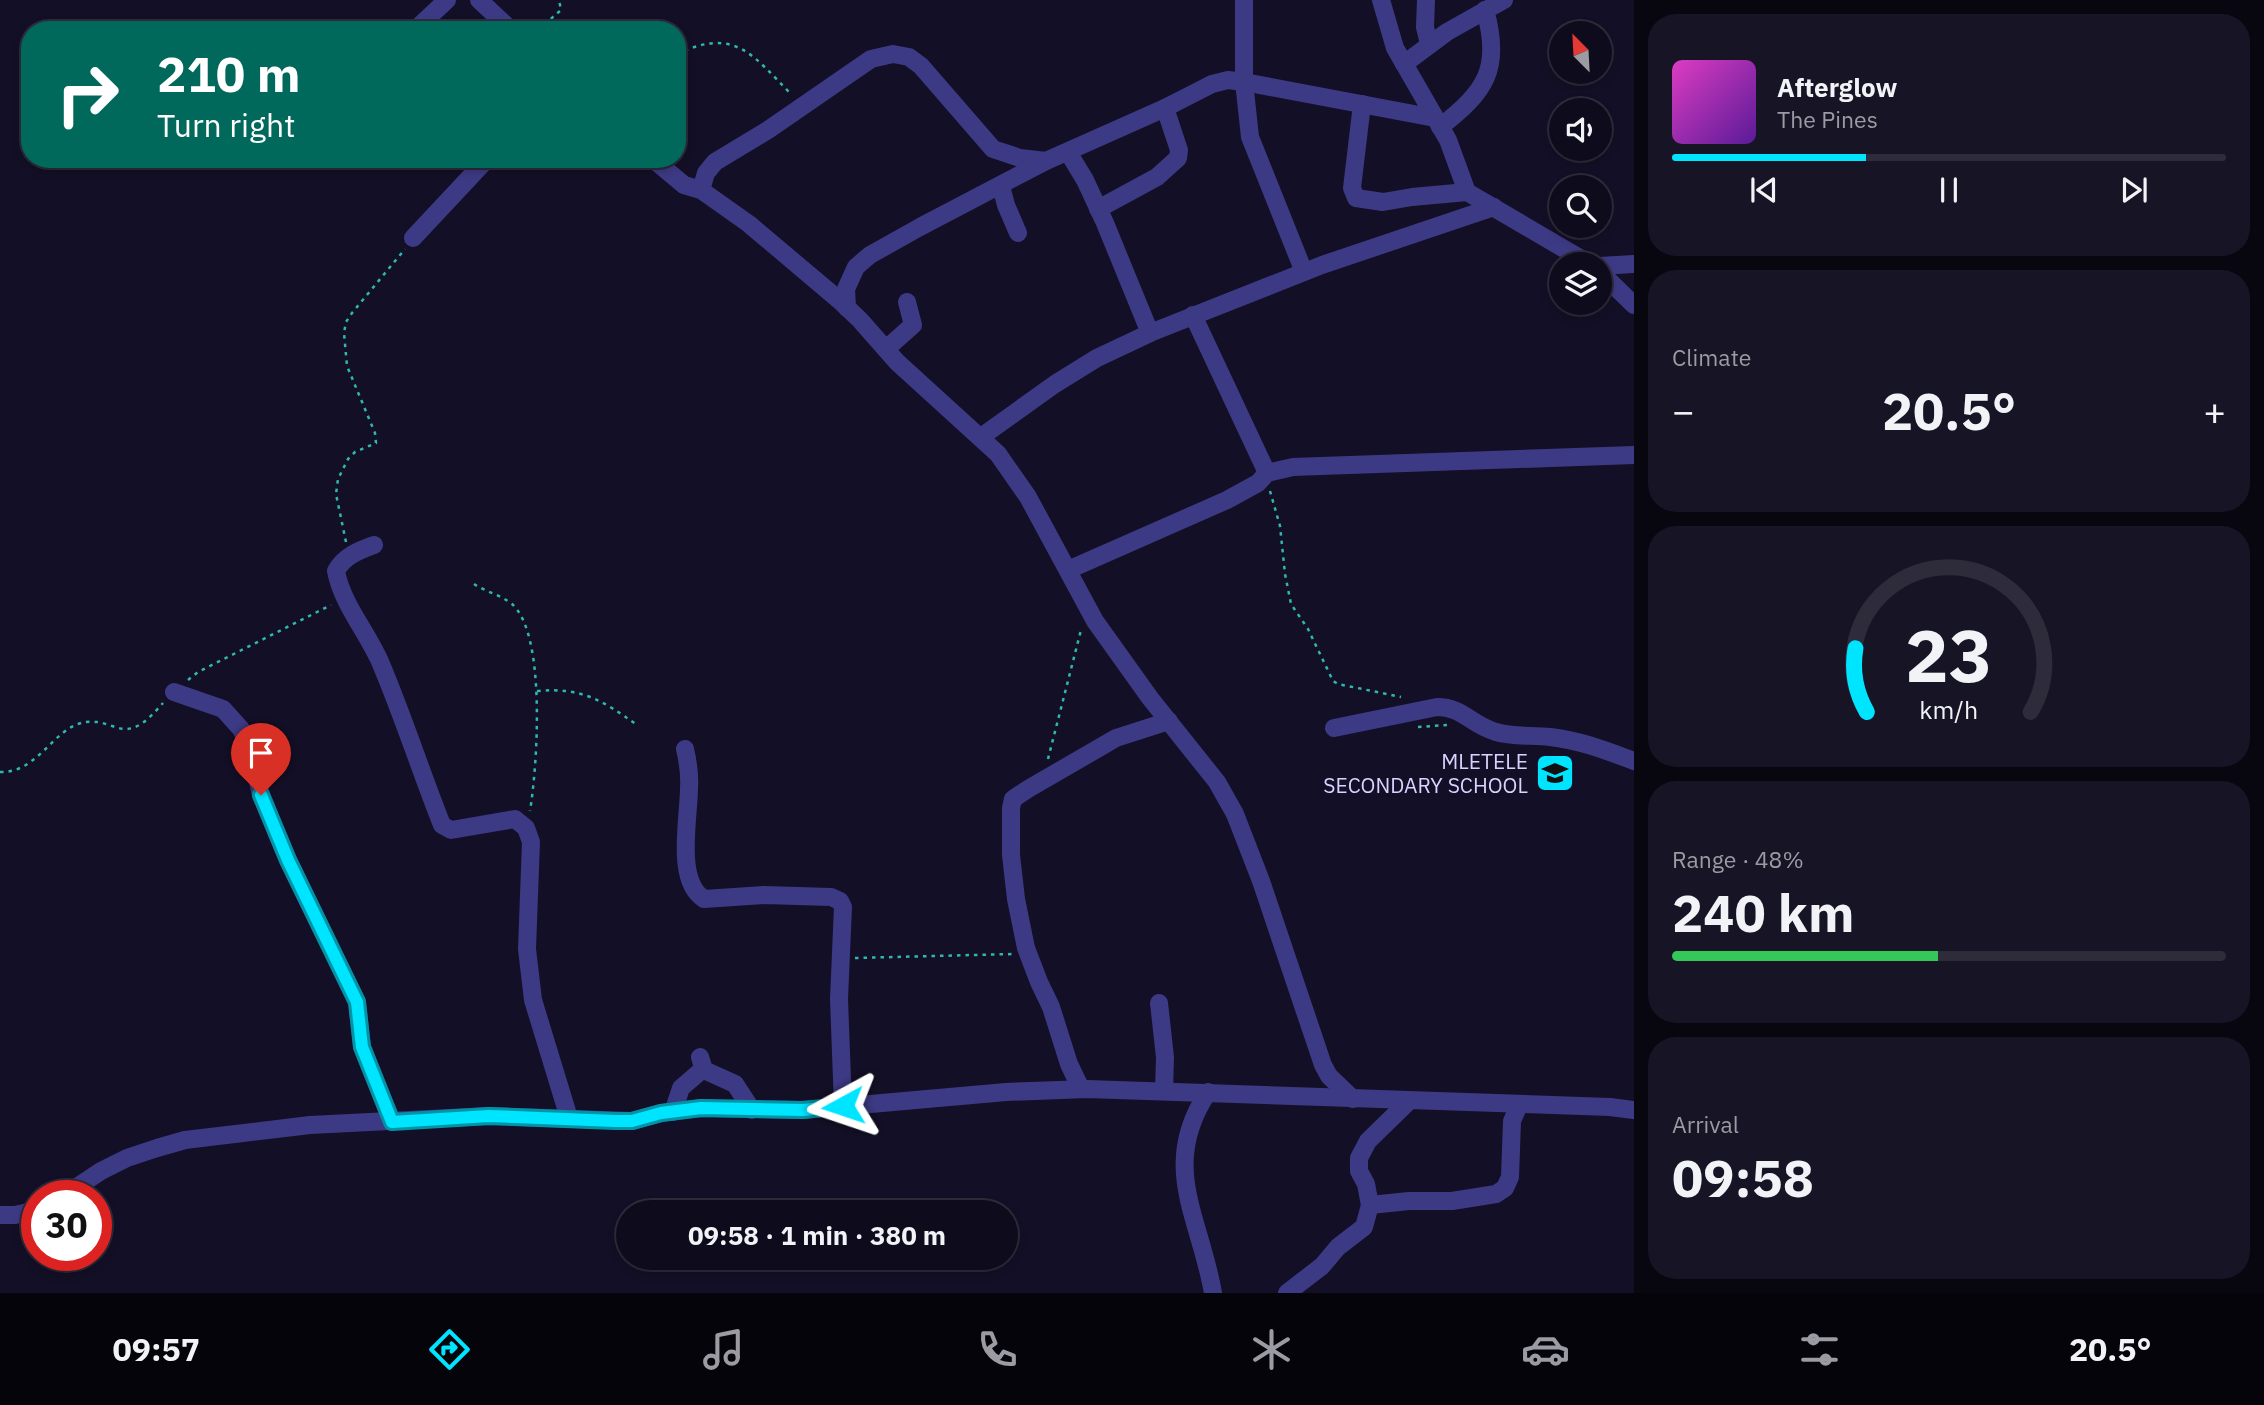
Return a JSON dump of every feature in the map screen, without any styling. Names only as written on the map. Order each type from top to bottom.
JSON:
[{"type":"street","points":[[425,21],[447,0]]},
{"type":"street","points":[[479,0],[501,21]]},
{"type":"street","points":[[1244,0],[1244,82],[1250,137],[1304,272]]},
{"type":"street","points":[[1381,0],[1389,34],[1448,140],[1466,192]]},
{"type":"street","points":[[1426,0],[1425,27],[1429,44]]},
{"type":"street","points":[[1404,64],[1429,44],[1504,0]]},
{"type":"street","points":[[847,308],[846,289],[850,276],[870,256],[1046,161],[1212,84],[1228,80],[1244,82],[1362,104],[1437,123],[1475,98],[1488,75],[1491,40],[1485,10]]},
{"type":"street","points":[[701,190],[706,173],[715,162],[871,59],[893,54],[909,57],[937,84],[993,149],[1020,158],[1046,161]]},
{"type":"street","points":[[1362,104],[1353,195],[1364,201],[1382,202],[1466,192],[1570,252]]},
{"type":"street","points":[[1098,209],[1157,177],[1178,158],[1179,150],[1165,108]]},
{"type":"street","points":[[1068,152],[1098,209],[1150,333]]},
{"type":"street","points":[[413,238],[479,168]]},
{"type":"street","points":[[664,168],[684,185],[701,190],[749,224],[847,308],[897,362],[998,454],[1028,497],[1087,607],[1122,660],[1217,782],[1236,814],[1323,1065],[1329,1076],[1353,1099]]},
{"type":"street","points":[[1001,186],[1018,233]]},
{"type":"street","points":[[981,437],[1055,384],[1150,333],[1304,272],[1494,207]]},
{"type":"street","points":[[1612,265],[1634,264]]},
{"type":"street","points":[[1612,284],[1634,305]]},
{"type":"street","points":[[886,349],[913,325],[907,302]]},
{"type":"street","points":[[1193,315],[1265,475]]},
{"type":"street","points":[[1068,570],[1227,500],[1258,483],[1265,475],[1293,467],[1634,456]]},
{"type":"street","points":[[374,545],[357,551],[346,559],[337,571],[338,578],[348,604],[381,664],[442,825],[450,830],[514,819],[526,828],[531,842],[527,949],[533,1000],[569,1118]]},
{"type":"street","points":[[174,691],[223,709],[245,735],[261,795],[288,860],[357,1002],[362,1047],[392,1122]]},
{"type":"street","points":[[1334,728],[1430,708],[1450,707],[1457,709],[1480,727],[1498,733],[1575,741],[1634,761]]},
{"type":"street","points":[[1081,1089],[1028,954],[1016,899],[1011,855],[1013,799],[1116,738],[1169,721]]},
{"type":"street","points":[[685,749],[690,785],[686,850],[688,876],[697,895],[705,899],[764,895],[831,897],[840,901],[843,907],[839,999],[843,1106]]},
{"type":"street","points":[[1159,1003],[1164,1091]]},
{"type":"street","points":[[673,1112],[681,1088],[702,1063],[735,1084],[752,1110]]},
{"type":"street","points":[[88,1180],[127,1158],[185,1140],[310,1125],[489,1116],[632,1121],[701,1108],[803,1110],[1006,1092],[1081,1089],[1208,1092],[1634,1110]]},
{"type":"street","points":[[1208,1092],[1194,1113],[1184,1160],[1186,1195],[1210,1274],[1213,1293]]},
{"type":"street","points":[[1287,1293],[1364,1227],[1370,1205],[1366,1184],[1359,1171],[1359,1158],[1367,1141],[1409,1101]]},
{"type":"street","points":[[1370,1205],[1452,1201],[1496,1194],[1505,1188],[1510,1177],[1512,1121],[1519,1105]]},
{"type":"street","points":[[0,1214],[21,1214]]},
{"type":"path","points":[[548,21],[561,10],[559,0]]},
{"type":"path","points":[[686,50],[706,42],[748,51],[802,107]]},
{"type":"path","points":[[346,559],[345,534],[336,494],[338,479],[348,459],[355,452],[376,443],[375,433],[347,366],[344,348],[346,322],[413,238]]},
{"type":"path","points":[[1265,475],[1280,526],[1291,604],[1308,629],[1333,681],[1407,699],[1430,708]]},
{"type":"path","points":[[474,584],[513,605],[522,617],[528,637],[537,691],[536,761],[526,828]]},
{"type":"path","points":[[1041,782],[1054,743],[1063,695],[1087,607]]},
{"type":"path","points":[[537,691],[584,693],[604,702],[637,725]]},
{"type":"path","points":[[840,949],[856,959],[916,955],[1028,954]]},
{"type":"place","name":"MLETELE SECONDARY SCHOOL","points":[[1555,773]]},
{"type":"route","points":[[261,795],[288,860],[357,1002],[362,1047],[392,1122],[489,1116],[632,1121],[661,1113],[701,1108],[803,1110],[843,1106]]}]
